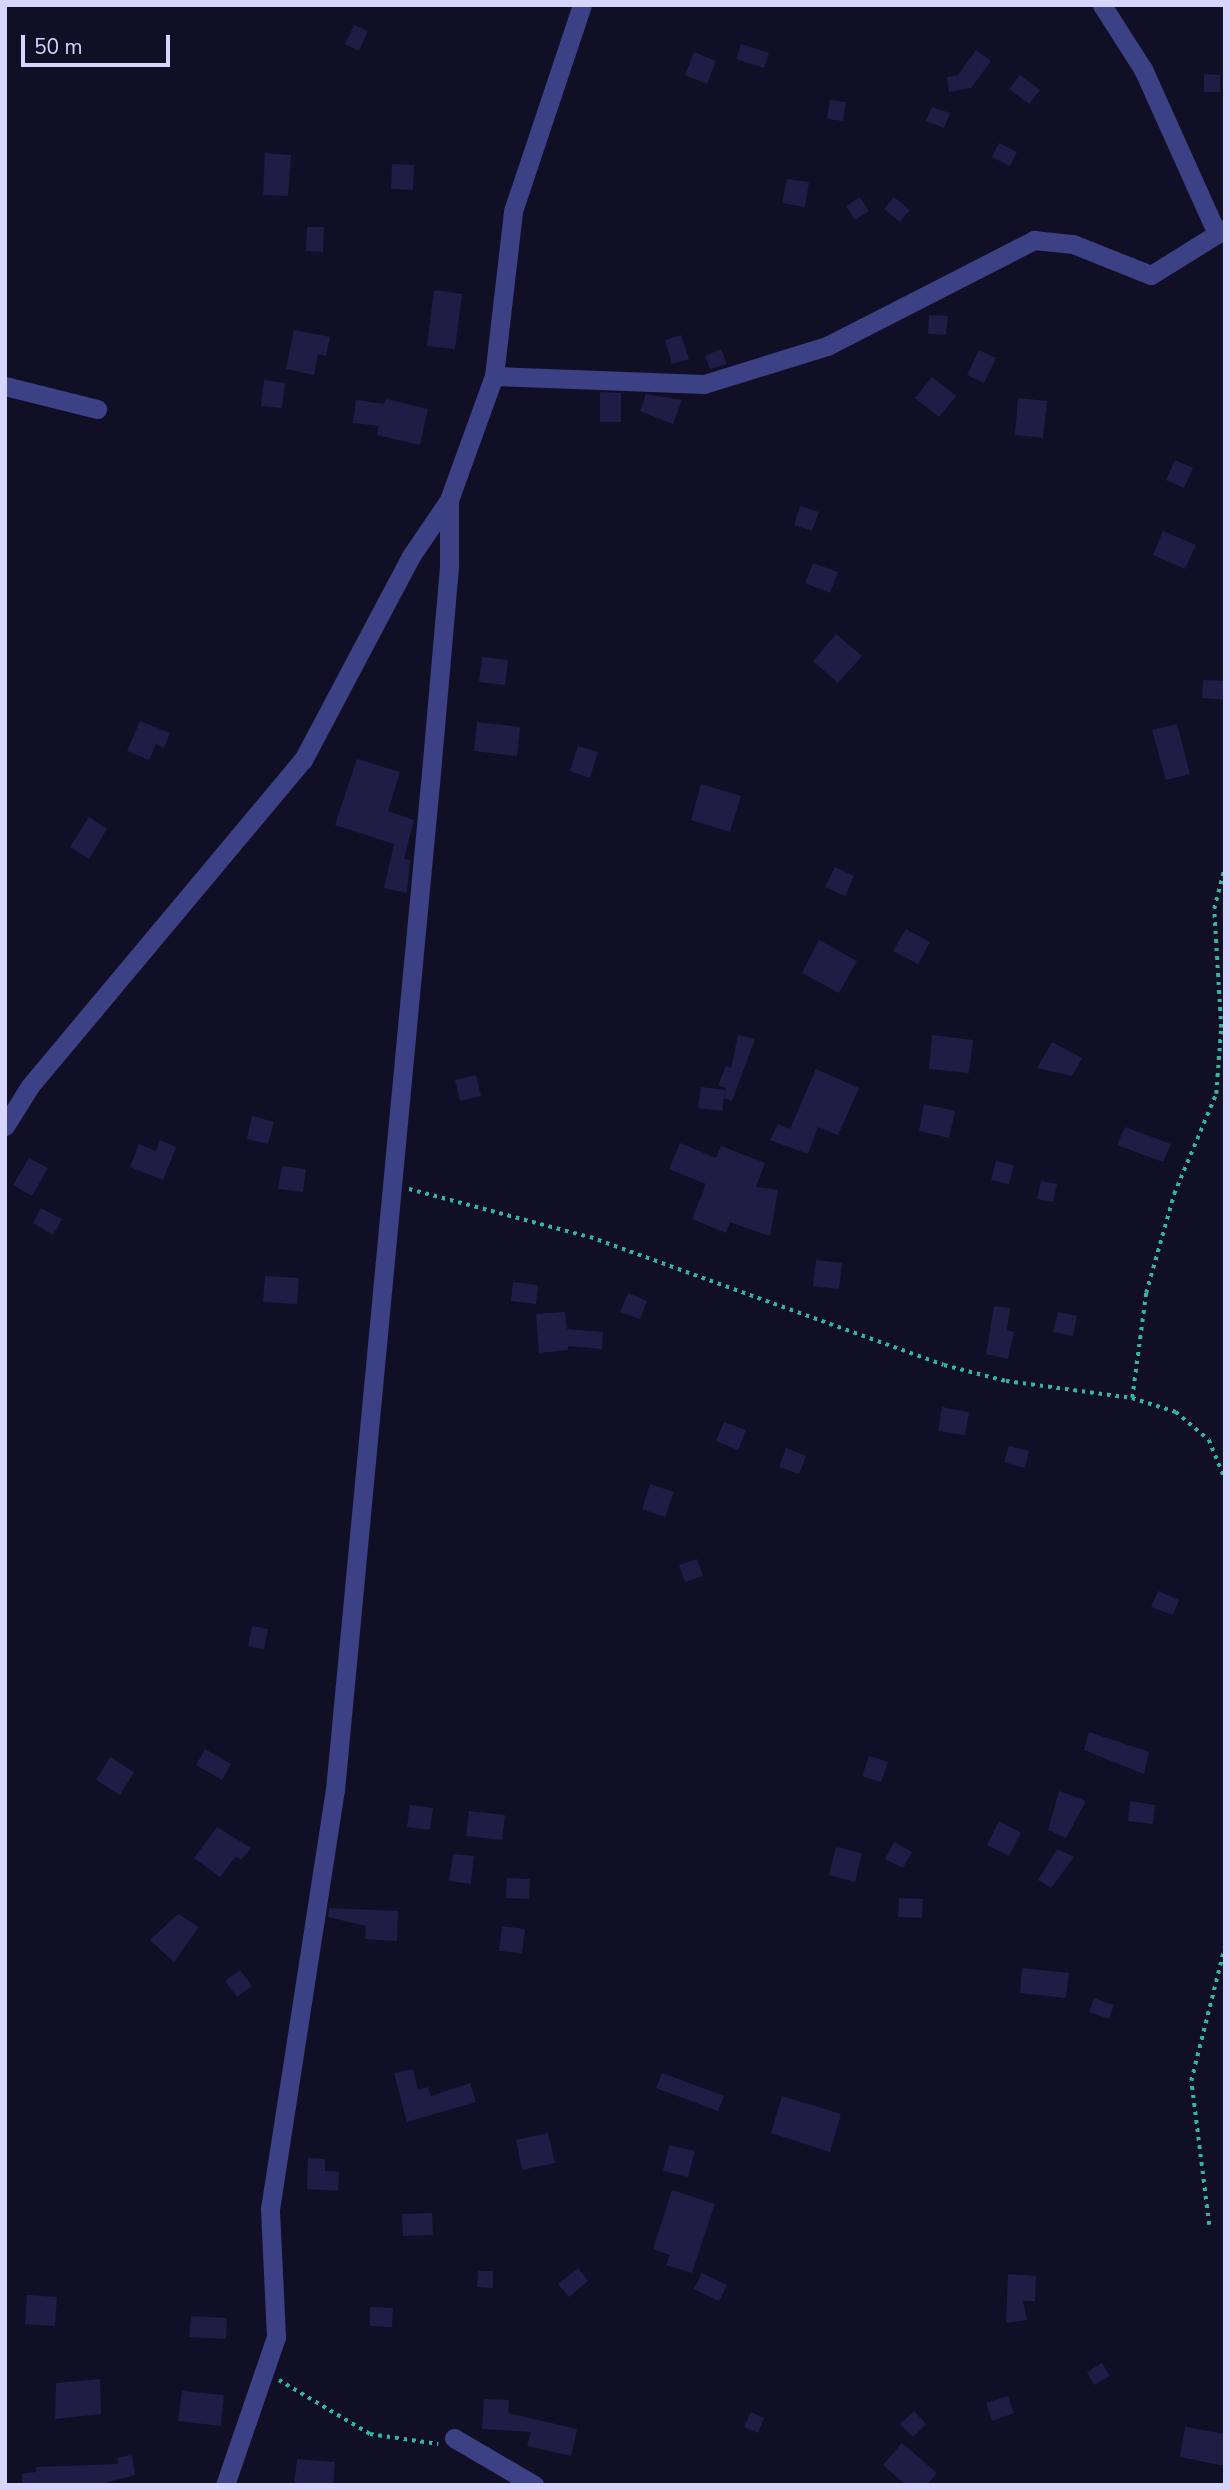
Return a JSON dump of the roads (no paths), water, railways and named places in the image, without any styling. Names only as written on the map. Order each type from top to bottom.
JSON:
[{"type":"street","points":[[5,1126],[30,1086],[303,760],[411,555],[449,500],[494,376],[513,211],[582,5]]},
{"type":"street","points":[[494,376],[704,384],[827,346],[1034,240],[1073,244],[1151,275],[1221,232],[1143,69],[1102,5]]},
{"type":"street","points":[[5,386],[97,409]]},
{"type":"street","points":[[225,2485],[276,2337],[270,2208],[334,1790],[393,1185],[449,565],[449,500]]},
{"type":"street","points":[[454,2438],[534,2485]]}]
